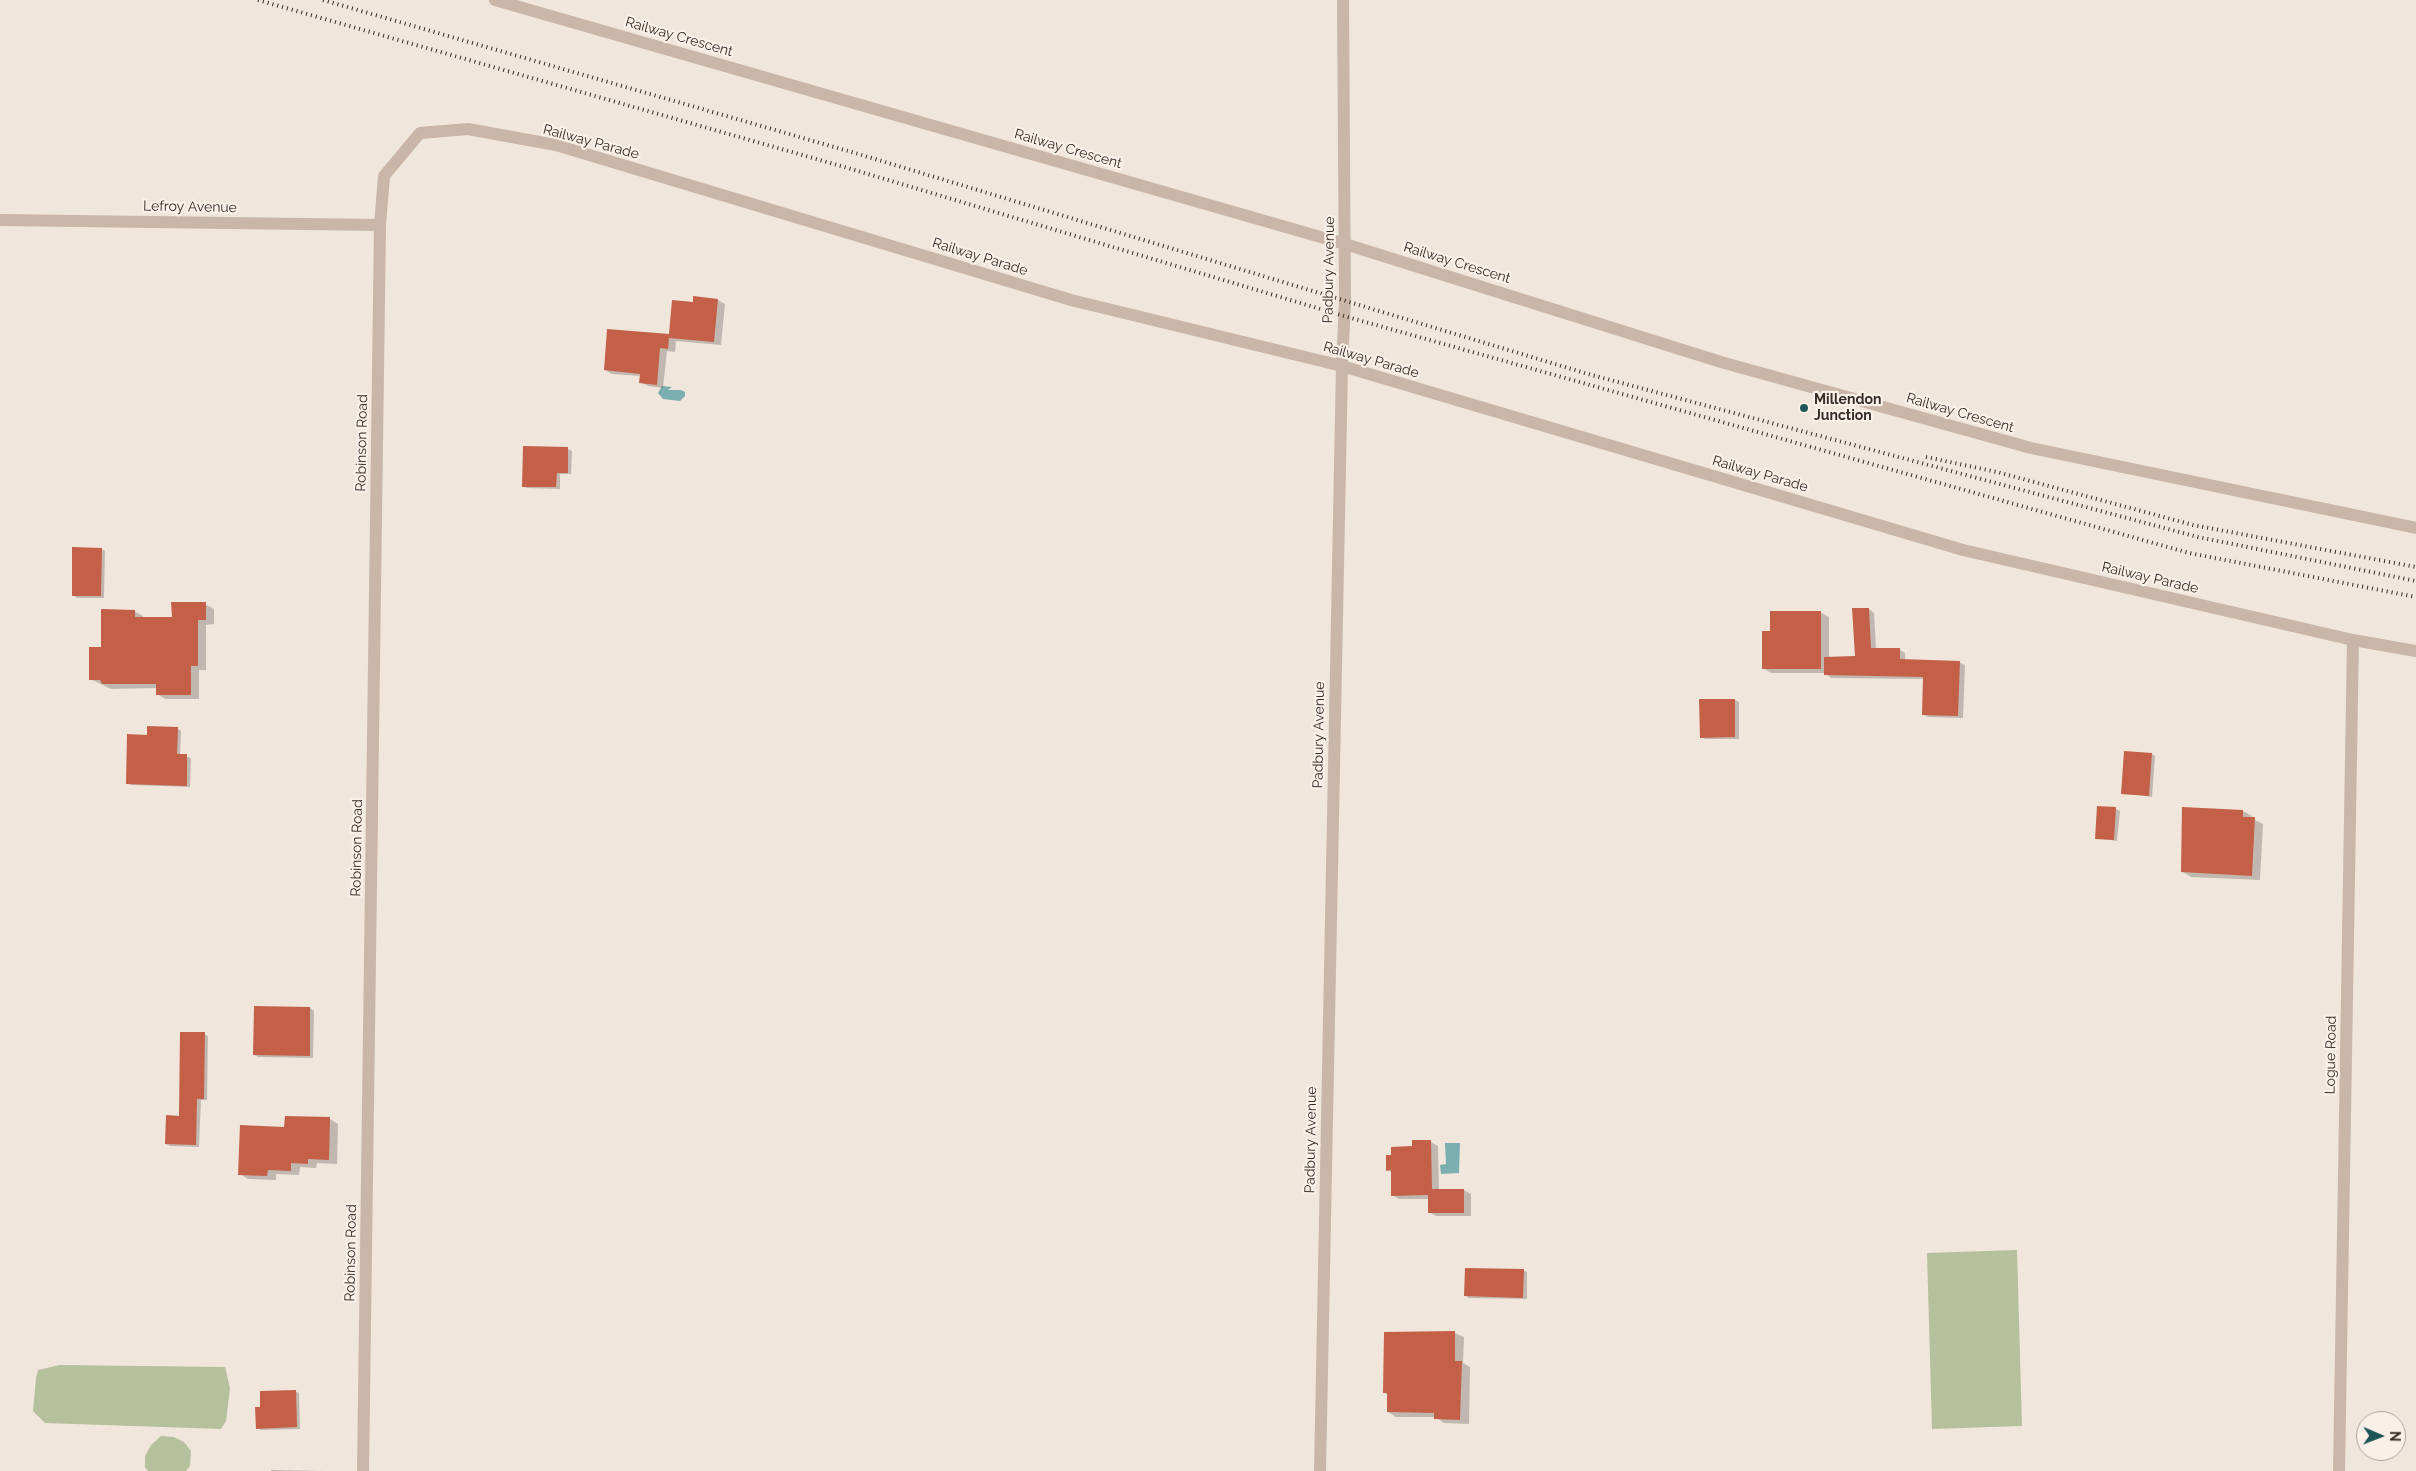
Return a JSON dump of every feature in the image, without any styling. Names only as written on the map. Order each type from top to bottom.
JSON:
[{"type":"street","name":"Railway Crescent","points":[[495,0],[1345,244],[1721,362],[2032,448],[2416,528]]},
{"type":"street","name":"Padbury Avenue","points":[[1320,1471],[1345,244],[1342,0]]},
{"type":"street","name":"Railway Parade","points":[[380,225],[384,176],[420,133],[468,130],[556,146],[1071,300],[1342,366],[1963,550],[2353,640],[2416,650]]},
{"type":"street","name":"Lefroy Avenue","points":[[0,220],[380,225]]},
{"type":"street","name":"Robinson Road","points":[[363,1471],[380,225]]},
{"type":"street","name":"Logue Road","points":[[2339,1471],[2353,640]]},
{"type":"green space","points":[[2017,1250],[2022,1426],[1932,1429],[1927,1253]]},
{"type":"green space","points":[[60,1365],[225,1367],[230,1388],[226,1421],[221,1429],[45,1423],[33,1411],[38,1370]]},
{"type":"green space","points":[[161,1436],[174,1437],[184,1442],[191,1451],[190,1466],[186,1471],[148,1471],[145,1467],[145,1456],[151,1445]]},
{"type":"water","points":[[662,386],[672,387],[668,390],[681,390],[685,392],[685,396],[680,401],[663,399],[658,393]]},
{"type":"water","points":[[1445,1143],[1460,1143],[1459,1173],[1441,1174],[1440,1165],[1446,1164]]},
{"type":"building","points":[[693,296],[718,299],[714,342],[669,338],[668,349],[660,348],[657,385],[639,383],[640,374],[604,370],[607,329],[669,334],[672,300],[693,302]]},
{"type":"building","points":[[523,446],[568,447],[568,473],[557,473],[556,487],[522,487]]},
{"type":"building","points":[[72,547],[102,548],[101,596],[72,596]]},
{"type":"building","points":[[171,602],[206,602],[206,620],[198,620],[198,666],[191,666],[191,695],[156,695],[156,684],[102,684],[100,680],[89,680],[89,647],[101,647],[101,609],[135,610],[135,617],[172,617]]},
{"type":"building","points":[[1852,608],[1869,608],[1871,648],[1900,648],[1900,659],[1960,661],[1958,716],[1922,715],[1923,677],[1824,675],[1824,657],[1855,656]]},
{"type":"building","points":[[1770,611],[1821,611],[1821,669],[1762,669],[1762,631],[1770,631]]},
{"type":"building","points":[[1699,699],[1735,699],[1735,737],[1700,738]]},
{"type":"building","points":[[147,726],[178,727],[177,754],[187,754],[187,786],[126,784],[127,734],[147,735]]},
{"type":"building","points":[[2124,751],[2152,753],[2149,796],[2121,794]]},
{"type":"building","points":[[2097,806],[2116,807],[2114,840],[2095,839]]},
{"type":"building","points":[[2182,807],[2243,810],[2243,817],[2255,817],[2252,876],[2181,872]]},
{"type":"building","points":[[254,1006],[310,1007],[310,1056],[253,1055]]},
{"type":"building","points":[[180,1032],[205,1032],[204,1099],[197,1099],[196,1145],[165,1144],[166,1115],[179,1116]]},
{"type":"building","points":[[285,1116],[330,1117],[329,1160],[308,1159],[308,1164],[291,1163],[291,1171],[268,1170],[267,1176],[238,1175],[240,1125],[284,1127]]},
{"type":"building","points":[[1412,1140],[1431,1140],[1432,1189],[1464,1189],[1464,1213],[1428,1213],[1428,1195],[1391,1196],[1391,1170],[1386,1171],[1386,1155],[1391,1155],[1391,1147],[1412,1146]]},
{"type":"building","points":[[1465,1268],[1524,1269],[1523,1298],[1464,1296]]},
{"type":"building","points":[[1455,1331],[1455,1361],[1462,1361],[1460,1420],[1434,1419],[1434,1413],[1387,1412],[1387,1393],[1383,1393],[1384,1332]]},
{"type":"building","points":[[296,1390],[297,1427],[256,1429],[255,1407],[260,1407],[260,1391]]},
{"type":"railway","points":[[258,0],[841,166],[1344,316],[2189,553],[2416,597]]},
{"type":"railway","points":[[323,0],[855,153],[1588,374],[2198,537],[2416,581]]},
{"type":"railway","points":[[1926,457],[1997,472],[2193,525],[2416,567]]},
{"type":"place","name":"Millendon Junction","points":[[1804,408]]}]
